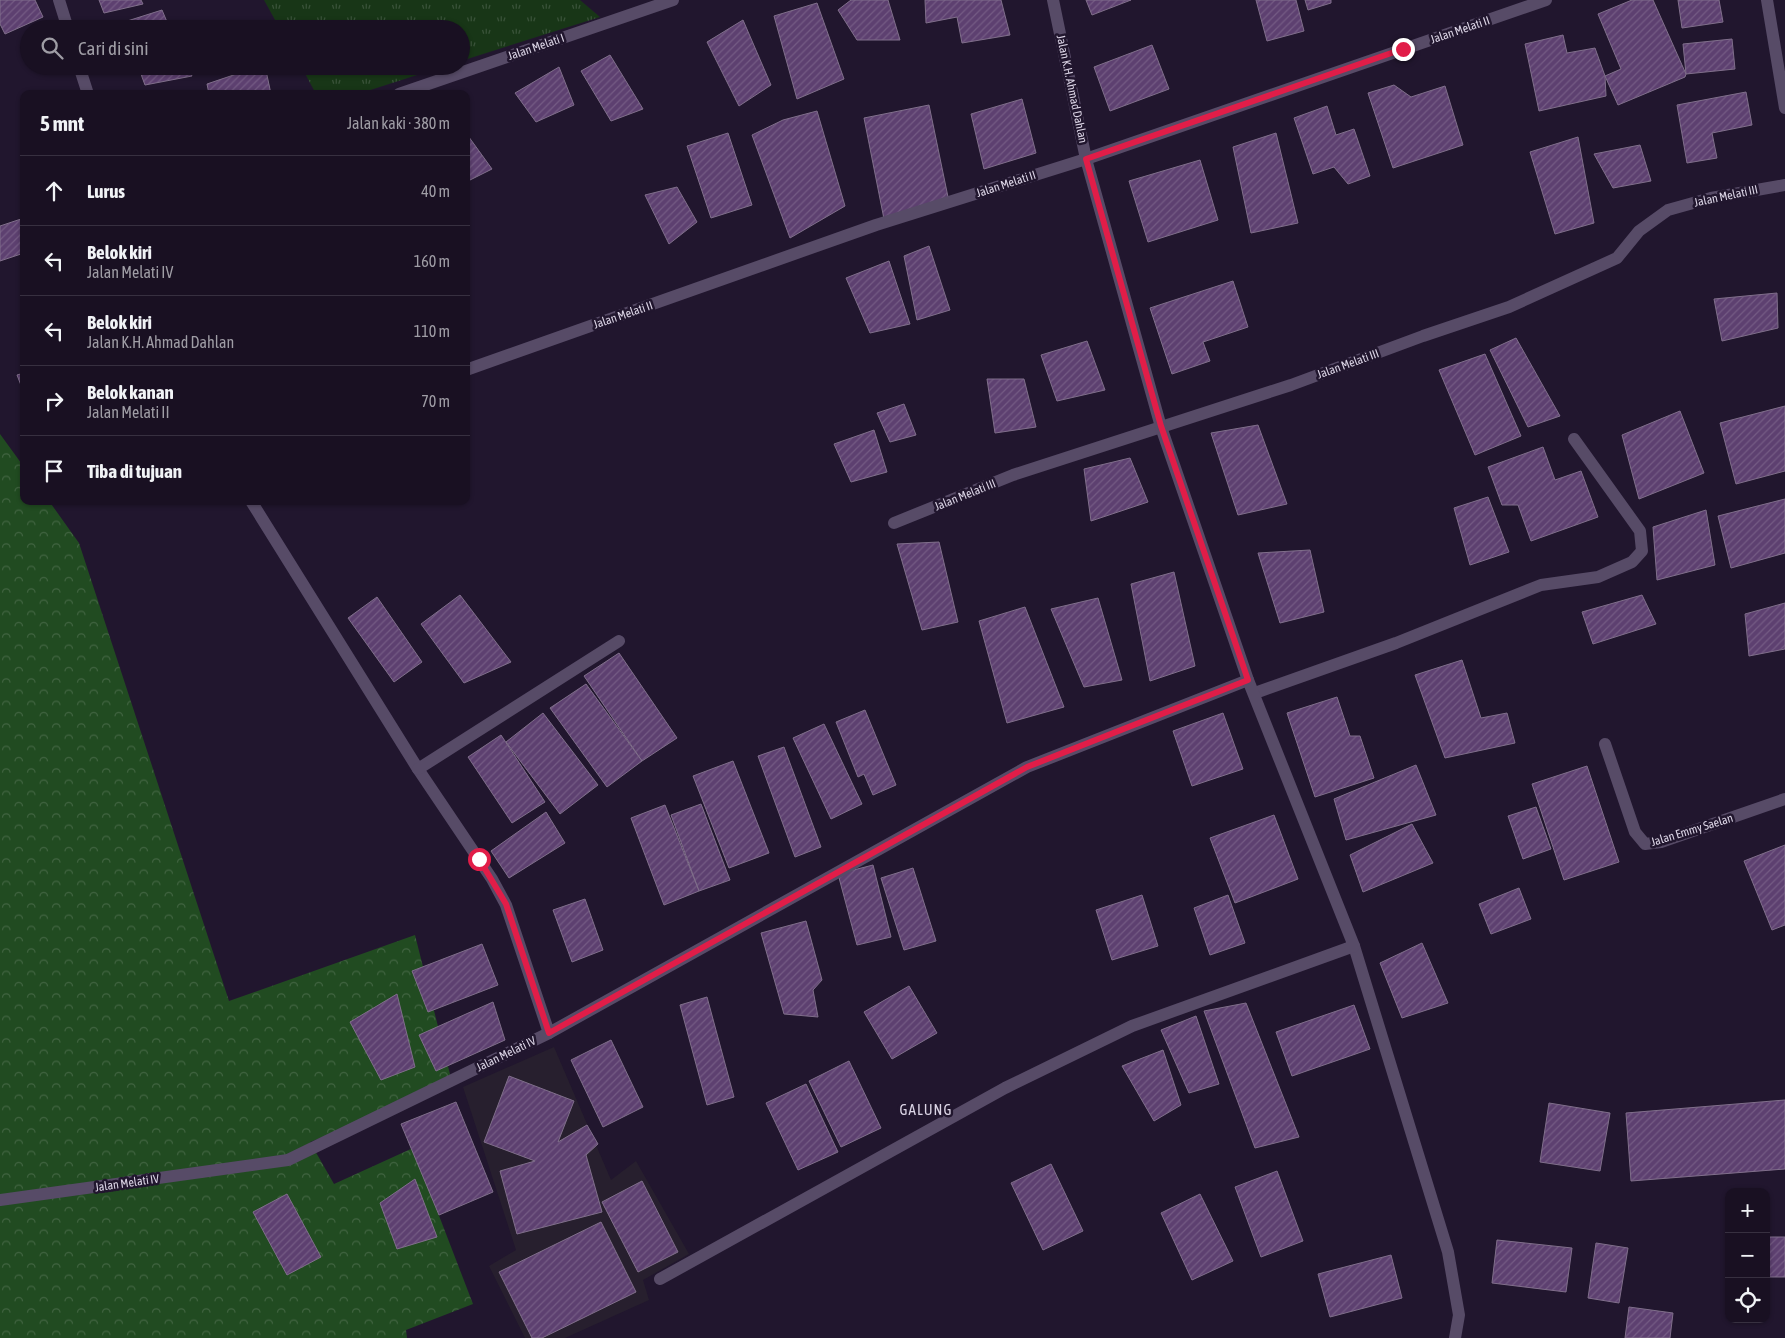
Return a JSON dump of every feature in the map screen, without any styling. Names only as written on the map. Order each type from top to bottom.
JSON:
[{"type":"street","points":[[59,0],[65,20]]},
{"type":"street","name":"Jalan Melati I","points":[[470,70],[673,0]]},
{"type":"street","name":"Jalan K.H. Ahmad Dahlan","points":[[1054,0],[1086,159],[1161,426],[1248,680],[1255,693],[1354,946],[1448,1252],[1459,1315],[1455,1338]]},
{"type":"street","name":"Jalan Melati II","points":[[470,369],[876,225],[1086,159],[1546,0]]},
{"type":"street","points":[[1767,0],[1785,108]]},
{"type":"street","points":[[82,75],[87,90]]},
{"type":"street","name":"Jalan Melati I","points":[[411,90],[454,75]]},
{"type":"street","name":"Jalan Melati III","points":[[894,523],[1014,476],[1161,426],[1291,385],[1518,303],[1616,258],[1639,231],[1668,210],[1711,198],[1785,184]]},
{"type":"street","points":[[1255,693],[1396,643],[1541,585],[1598,577],[1632,562],[1642,551],[1640,532],[1574,439]]},
{"type":"street","points":[[253,505],[418,769],[492,879],[506,904],[549,1033]]},
{"type":"street","points":[[418,769],[619,641]]},
{"type":"street","name":"Jalan Melati IV","points":[[0,1200],[288,1160],[549,1033],[1027,767],[1248,680]]},
{"type":"street","name":"Jalan Emmy Saelan","points":[[1605,744],[1635,832],[1645,844],[1661,842],[1785,799]]},
{"type":"street","points":[[660,1279],[1005,1088],[1132,1026],[1354,946]]},
{"type":"shaded area","points":[[554,1047],[611,1180],[636,1161],[689,1254],[643,1280],[649,1300],[565,1338],[525,1338],[489,1266],[516,1250],[463,1087]]},
{"type":"green space","points":[[264,0],[580,0],[600,17],[470,58],[470,20],[275,20]]},
{"type":"green space","points":[[306,75],[417,75],[370,90],[314,90]]},
{"type":"green space","points":[[0,434],[20,462],[20,505],[52,505],[79,543],[229,1001],[415,935],[453,1086],[310,1142],[334,1184],[413,1148],[473,1304],[406,1330],[407,1338],[0,1338]]},
{"type":"building","points":[[0,0],[35,0],[43,17],[36,20],[20,20],[20,27],[5,34],[0,24]]},
{"type":"building","points":[[99,0],[141,0],[143,4],[104,13]]},
{"type":"building","points":[[851,0],[888,0],[900,40],[857,40],[838,10]]},
{"type":"building","points":[[925,0],[1001,0],[1010,35],[962,43],[957,17],[926,23]]},
{"type":"building","points":[[1086,0],[1131,0],[1092,15]]},
{"type":"building","points":[[1256,0],[1296,0],[1304,31],[1267,41]]},
{"type":"building","points":[[1305,0],[1331,0],[1331,3],[1308,10]]},
{"type":"building","points":[[1632,0],[1653,0],[1686,74],[1685,77],[1618,105],[1605,76],[1621,69],[1598,14]]},
{"type":"building","points":[[1678,0],[1719,0],[1723,22],[1682,28]]},
{"type":"building","points":[[817,3],[844,79],[797,99],[774,16]]},
{"type":"building","points":[[162,10],[166,20],[130,20]]},
{"type":"building","points":[[743,20],[771,85],[739,106],[707,42]]},
{"type":"building","points":[[1563,35],[1567,53],[1595,48],[1605,76],[1606,96],[1539,111],[1525,44]]},
{"type":"building","points":[[1732,39],[1735,69],[1686,74],[1683,44]]},
{"type":"building","points":[[1152,45],[1169,89],[1110,111],[1094,67]]},
{"type":"building","points":[[610,55],[643,109],[611,121],[581,71]]},
{"type":"building","points":[[559,67],[574,105],[536,122],[515,93]]},
{"type":"building","points":[[141,75],[192,76],[145,85]]},
{"type":"building","points":[[234,75],[267,75],[270,90],[208,90],[207,84]]},
{"type":"building","points":[[1394,85],[1411,97],[1445,86],[1463,145],[1393,168],[1368,93]]},
{"type":"building","points":[[1746,92],[1752,125],[1712,133],[1717,158],[1687,163],[1677,105]]},
{"type":"building","points":[[1022,99],[1036,153],[984,169],[971,114]]},
{"type":"building","points":[[929,105],[948,197],[884,219],[864,118]]},
{"type":"building","points":[[1327,106],[1336,135],[1354,129],[1370,176],[1348,184],[1334,167],[1313,174],[1294,118]]},
{"type":"building","points":[[817,111],[845,206],[790,238],[752,135],[783,120]]},
{"type":"building","points":[[728,133],[752,205],[711,218],[687,146]]},
{"type":"building","points":[[1276,133],[1298,223],[1251,233],[1233,147]]},
{"type":"building","points":[[1578,137],[1594,223],[1555,234],[1530,152]]},
{"type":"building","points":[[470,139],[492,169],[470,180]]},
{"type":"building","points":[[1640,145],[1651,181],[1613,188],[1594,154]]},
{"type":"building","points":[[1200,160],[1218,220],[1148,242],[1129,181]]},
{"type":"building","points":[[677,187],[697,222],[669,244],[645,195]]},
{"type":"building","points":[[20,219],[20,254],[0,261],[0,226]]},
{"type":"building","points":[[929,246],[950,310],[917,320],[904,256]]},
{"type":"building","points":[[889,261],[910,324],[870,333],[846,278]]},
{"type":"building","points":[[1233,281],[1248,327],[1203,342],[1210,361],[1172,374],[1150,308]]},
{"type":"building","points":[[1777,293],[1778,328],[1722,341],[1714,299]]},
{"type":"building","points":[[1516,338],[1560,416],[1528,427],[1490,350]]},
{"type":"building","points":[[1087,341],[1105,390],[1057,401],[1041,355]]},
{"type":"building","points":[[1485,354],[1521,436],[1475,455],[1439,370]]},
{"type":"building","points":[[987,379],[1024,379],[1036,427],[995,433]]},
{"type":"building","points":[[904,404],[916,435],[890,442],[877,413]]},
{"type":"building","points":[[1785,406],[1785,471],[1736,484],[1720,423]]},
{"type":"building","points":[[1680,411],[1704,473],[1639,499],[1622,435]]},
{"type":"building","points":[[1258,425],[1287,504],[1238,515],[1211,433]]},
{"type":"building","points":[[874,430],[887,472],[851,482],[834,444]]},
{"type":"building","points":[[1543,447],[1555,480],[1581,471],[1598,517],[1531,541],[1518,505],[1502,505],[1488,467]]},
{"type":"building","points":[[1130,458],[1148,502],[1091,521],[1084,469]]},
{"type":"building","points":[[1488,497],[1509,552],[1470,565],[1454,508]]},
{"type":"building","points":[[1785,499],[1785,553],[1731,568],[1718,516]]},
{"type":"building","points":[[1706,510],[1715,565],[1657,580],[1653,527]]},
{"type":"building","points":[[939,542],[958,622],[922,630],[897,544]]},
{"type":"building","points":[[1310,550],[1324,612],[1280,623],[1258,553]]},
{"type":"building","points":[[1174,572],[1195,666],[1150,681],[1131,584]]},
{"type":"building","points":[[460,595],[511,662],[464,683],[421,624]]},
{"type":"building","points":[[1642,595],[1656,624],[1593,644],[1582,612]]},
{"type":"building","points":[[377,597],[422,662],[394,682],[348,618]]},
{"type":"building","points":[[1098,598],[1122,680],[1084,687],[1051,609]]},
{"type":"building","points":[[1785,603],[1785,649],[1749,656],[1745,614]]},
{"type":"building","points":[[1025,607],[1064,707],[1007,723],[979,621]]},
{"type":"building","points":[[619,653],[677,738],[642,761],[584,676]]},
{"type":"building","points":[[1462,660],[1481,718],[1507,713],[1515,743],[1445,758],[1415,675]]},
{"type":"building","points":[[586,684],[642,761],[607,787],[550,708]]},
{"type":"building","points":[[1337,697],[1350,736],[1360,736],[1374,778],[1315,797],[1287,713]]},
{"type":"building","points":[[865,710],[896,785],[873,795],[864,774],[858,777],[836,722]]},
{"type":"building","points":[[543,713],[598,785],[560,814],[506,742]]},
{"type":"building","points":[[1223,713],[1243,769],[1192,786],[1173,731]]},
{"type":"building","points":[[824,724],[862,804],[831,819],[793,738]]},
{"type":"building","points":[[501,735],[545,802],[512,823],[468,757]]},
{"type":"building","points":[[784,747],[821,847],[795,857],[758,756]]},
{"type":"building","points":[[733,761],[769,853],[729,868],[693,776]]},
{"type":"building","points":[[1416,765],[1436,815],[1346,840],[1334,799]]},
{"type":"building","points":[[1587,766],[1619,862],[1564,880],[1532,784]]},
{"type":"building","points":[[701,804],[730,880],[699,891],[671,815]]},
{"type":"building","points":[[665,805],[699,891],[664,905],[631,818]]},
{"type":"building","points":[[1536,807],[1551,849],[1523,859],[1508,816]]},
{"type":"building","points":[[546,812],[565,843],[509,878],[491,851]]},
{"type":"building","points":[[1274,815],[1298,879],[1235,903],[1210,838]]},
{"type":"building","points":[[1412,824],[1433,863],[1363,892],[1350,855]]},
{"type":"building","points":[[1785,845],[1785,925],[1772,930],[1744,861]]},
{"type":"building","points":[[873,865],[891,937],[857,945],[838,874]]},
{"type":"building","points":[[913,868],[936,941],[904,950],[881,878]]},
{"type":"building","points":[[1519,888],[1531,919],[1491,934],[1479,904]]},
{"type":"building","points":[[1142,895],[1158,946],[1112,960],[1096,910]]},
{"type":"building","points":[[1228,895],[1245,943],[1210,955],[1194,908]]},
{"type":"building","points":[[585,899],[603,950],[572,962],[553,910]]},
{"type":"building","points":[[806,921],[822,980],[813,990],[818,1017],[784,1014],[761,933]]},
{"type":"building","points":[[1422,943],[1448,1003],[1402,1018],[1380,963]]},
{"type":"building","points":[[482,944],[498,985],[428,1012],[412,971]]},
{"type":"building","points":[[909,986],[937,1033],[892,1059],[864,1012]]},
{"type":"building","points":[[397,994],[415,1067],[381,1080],[350,1022]]},
{"type":"building","points":[[707,997],[734,1097],[707,1105],[680,1005]]},
{"type":"building","points":[[493,1002],[505,1040],[436,1071],[419,1035]]},
{"type":"building","points":[[1246,1003],[1299,1137],[1255,1148],[1204,1011]]},
{"type":"building","points":[[1354,1005],[1370,1049],[1292,1076],[1276,1032]]},
{"type":"building","points":[[1196,1016],[1219,1084],[1189,1093],[1161,1030]]},
{"type":"building","points":[[611,1040],[643,1107],[603,1127],[571,1060]]},
{"type":"building","points":[[1163,1050],[1181,1105],[1154,1121],[1122,1066]]},
{"type":"building","points":[[849,1061],[881,1128],[841,1147],[809,1081]]},
{"type":"building","points":[[509,1076],[574,1101],[558,1142],[587,1125],[598,1144],[586,1155],[602,1212],[517,1234],[500,1171],[535,1161],[484,1142]]},
{"type":"building","points":[[806,1084],[838,1152],[798,1170],[766,1103]]},
{"type":"building","points":[[1785,1100],[1785,1169],[1631,1181],[1626,1113]]},
{"type":"building","points":[[456,1102],[493,1192],[439,1215],[401,1124]]},
{"type":"building","points":[[1549,1103],[1610,1113],[1600,1171],[1540,1162]]},
{"type":"building","points":[[1051,1164],[1083,1231],[1043,1250],[1011,1183]]},
{"type":"building","points":[[1277,1171],[1303,1241],[1261,1257],[1235,1187]]},
{"type":"building","points":[[415,1179],[437,1237],[397,1249],[380,1203]]},
{"type":"building","points":[[642,1181],[678,1252],[638,1272],[602,1202]]},
{"type":"building","points":[[287,1194],[321,1257],[287,1275],[253,1212]]},
{"type":"building","points":[[1200,1194],[1233,1261],[1192,1280],[1161,1213]]},
{"type":"building","points":[[601,1222],[636,1292],[542,1338],[532,1338],[499,1272]]},
{"type":"building","points":[[1770,1237],[1785,1237],[1785,1277],[1770,1277]]},
{"type":"building","points":[[1497,1240],[1572,1248],[1566,1292],[1492,1283]]},
{"type":"building","points":[[1596,1243],[1628,1248],[1619,1303],[1588,1298]]},
{"type":"building","points":[[1391,1255],[1402,1298],[1330,1317],[1318,1274]]},
{"type":"building","points":[[1629,1307],[1673,1313],[1670,1338],[1625,1338]]},
{"type":"district","name":"GALUNG","points":[[926,1109]]},
{"type":"route","points":[[479,859],[506,904],[549,1033],[1027,767],[1248,680],[1161,426],[1086,159],[1403,49]]}]
